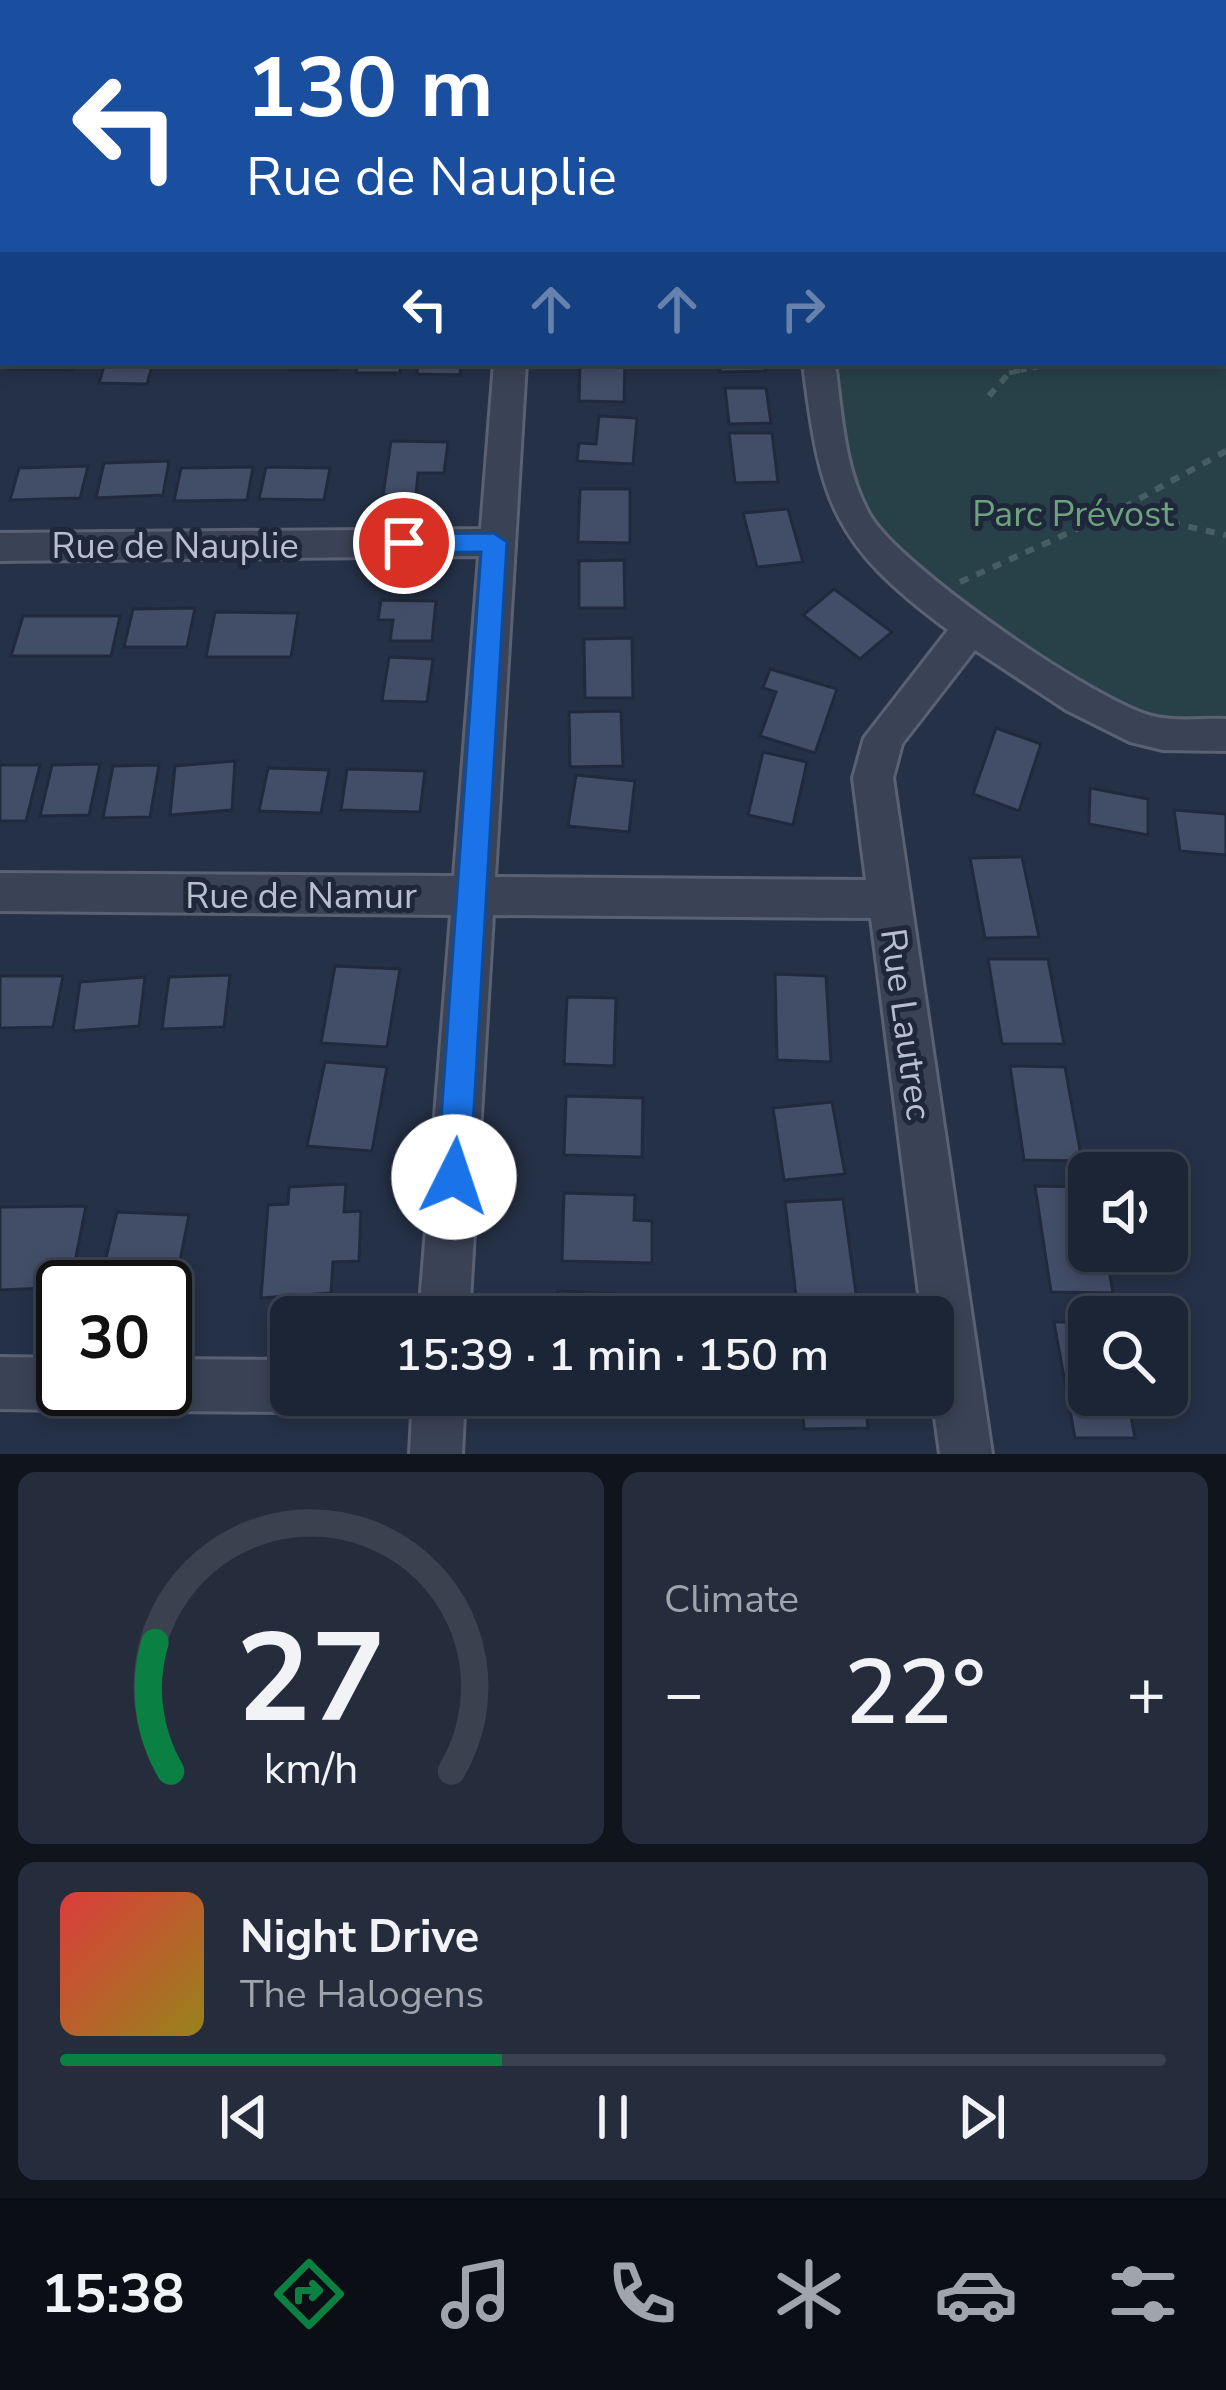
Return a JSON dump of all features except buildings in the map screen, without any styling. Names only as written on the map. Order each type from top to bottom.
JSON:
[{"type":"street","points":[[445,1296],[510,366]]},
{"type":"street","points":[[819,366],[834,466],[858,528],[890,566],[1097,712],[1148,732],[1226,735]]},
{"type":"street","name":"Rue de Nauplie","points":[[0,547],[494,542]]},
{"type":"street","name":"Rue Lautrec","points":[[967,1454],[873,778],[884,738],[973,625]]},
{"type":"street","name":"Rue de Namur","points":[[0,892],[889,899]]},
{"type":"street","points":[[0,1383],[36,1384]]},
{"type":"street","points":[[192,1385],[270,1386]]},
{"type":"street","points":[[436,1454],[438,1416]]},
{"type":"path","points":[[989,396],[1010,372],[1043,366]]},
{"type":"path","points":[[938,600],[963,579],[1117,511],[1226,451]]},
{"type":"path","points":[[1117,511],[1226,535]]},
{"type":"green space","name":"Parc Prévost","points":[[820,366],[1226,366],[1226,735],[1097,712],[858,528]]},
{"type":"route","points":[[404,543],[494,542],[454,1177]]}]
